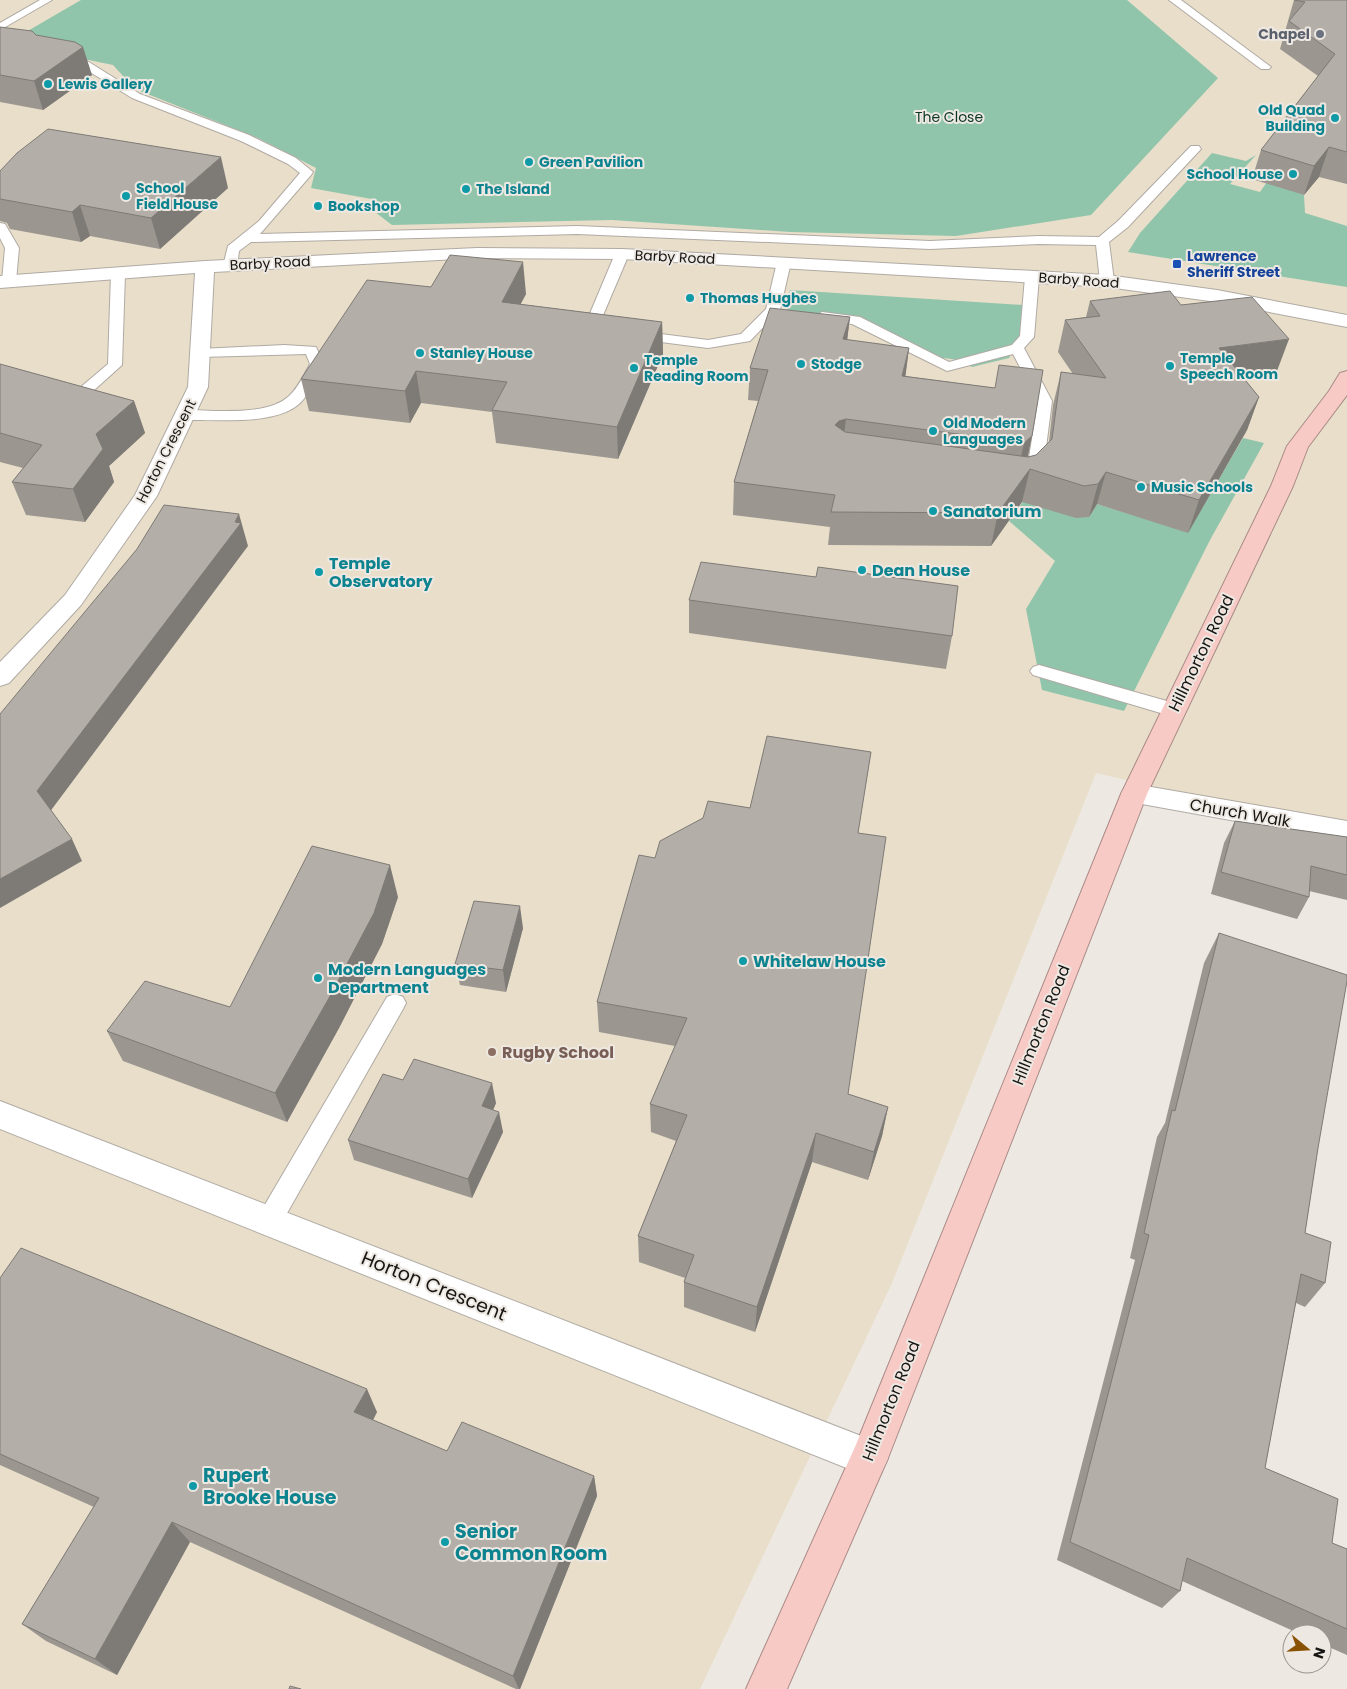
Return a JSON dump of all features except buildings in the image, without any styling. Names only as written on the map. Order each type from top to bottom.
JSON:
[{"type":"highway","name":"Hillmorton Road","points":[[766,1689],[869,1458],[1134,794],[1282,486],[1298,446],[1338,393],[1347,377]]},
{"type":"street","name":"Barby Road","points":[[5,281],[205,267],[477,253],[622,254],[1107,281],[1217,296],[1347,321]]},
{"type":"street","name":"Horton Crescent","points":[[0,677],[73,600],[146,496],[198,387],[205,267]]},
{"type":"street","name":"Church Walk","points":[[1134,794],[1347,831]]},
{"type":"street","name":"Horton Crescent","points":[[0,1115],[869,1458]]},
{"type":"lane","points":[[0,27],[47,0]]},
{"type":"lane","points":[[1174,0],[1265,67]]},
{"type":"lane","points":[[54,57],[80,61],[136,96],[245,138],[292,160],[307,172],[263,226],[251,238],[233,249],[230,266]]},
{"type":"lane","points":[[251,238],[577,230],[930,245],[1040,240],[1102,241],[1123,224],[1195,149]]},
{"type":"lane","points":[[0,227],[12,248],[5,281]]},
{"type":"lane","points":[[1102,241],[1107,281]]},
{"type":"lane","points":[[622,254],[590,330],[708,344],[745,338],[773,310],[784,262]]},
{"type":"lane","points":[[87,389],[115,365],[118,274]]},
{"type":"lane","points":[[810,315],[856,320],[947,367],[1017,348],[1027,337],[1032,277]]},
{"type":"lane","points":[[773,310],[791,313]]},
{"type":"lane","points":[[1017,348],[1045,401],[1035,471],[1021,483]]},
{"type":"lane","points":[[184,415],[251,413],[278,410],[294,400],[318,364],[311,350],[284,349],[200,353]]},
{"type":"lane","points":[[1039,672],[1174,710]]},
{"type":"lane","points":[[269,1221],[395,1003]]},
{"type":"shaded area","name":"Rugby School","points":[[0,0],[1337,0],[1347,2],[1347,821],[1196,796],[1096,773],[892,1283],[700,1689],[0,1689]]},
{"type":"green space","name":"The Close","points":[[81,0],[1127,0],[1218,78],[1091,215],[956,236],[790,232],[612,220],[392,225],[371,209],[377,200],[311,188],[316,168],[258,138],[135,89],[113,65],[7,43]]},
{"type":"green space","points":[[1212,153],[1246,161],[1256,155],[1230,184],[1260,192],[1267,182],[1304,195],[1305,213],[1347,226],[1347,287],[1128,252],[1140,233]]},
{"type":"green space","points":[[790,290],[1023,305],[1022,336],[1009,358],[972,367],[958,360],[944,358],[928,362],[847,322],[786,315]]},
{"type":"green space","points":[[1243,438],[1264,443],[1210,540],[1124,711],[1042,690],[1026,609],[1055,561],[1009,521],[1042,476],[1089,517],[1097,504],[1188,532]]},
{"type":"place","name":"Chapel","points":[[1320,34]]},
{"type":"place","name":"Lewis Gallery","points":[[48,84]]},
{"type":"place","name":"Old Quad Building","points":[[1335,118]]},
{"type":"place","name":"Green Pavilion","points":[[529,162]]},
{"type":"place","name":"School House","points":[[1293,174]]},
{"type":"place","name":"The Island","points":[[466,189]]},
{"type":"place","name":"School Field House","points":[[126,196]]},
{"type":"place","name":"Bookshop","points":[[318,206]]},
{"type":"place","name":"Lawrence Sheriff Street","points":[[1177,264]]},
{"type":"place","name":"Thomas Hughes","points":[[690,298]]},
{"type":"place","name":"Stanley House","points":[[420,353]]},
{"type":"place","name":"Stodge","points":[[801,364]]},
{"type":"place","name":"Temple Speech Room","points":[[1170,366]]},
{"type":"place","name":"Temple Reading Room","points":[[634,368]]},
{"type":"place","name":"Old Modern Languages","points":[[933,431]]},
{"type":"place","name":"Music Schools","points":[[1141,487]]},
{"type":"place","name":"Sanatorium","points":[[933,511]]},
{"type":"place","name":"Dean House","points":[[862,570]]},
{"type":"place","name":"Temple Observatory","points":[[319,572]]},
{"type":"place","name":"Whitelaw House","points":[[743,961]]},
{"type":"place","name":"Modern Languages Department","points":[[318,978]]},
{"type":"place","name":"Rugby School","points":[[492,1052]]},
{"type":"place","name":"Rupert Brooke House","points":[[193,1486]]},
{"type":"place","name":"Senior Common Room","points":[[445,1542]]}]
